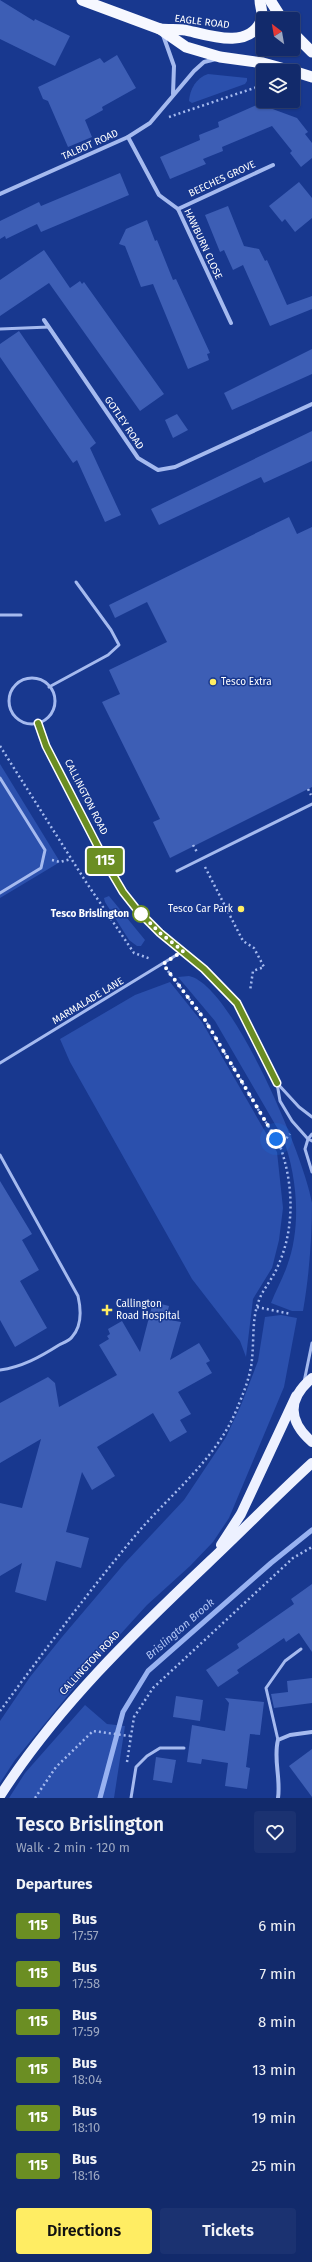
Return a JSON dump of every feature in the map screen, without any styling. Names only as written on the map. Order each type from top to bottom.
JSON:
[{"type":"highway","name":"EAGLE ROAD","points":[[82,0],[160,29],[186,47],[220,57],[267,64]]},
{"type":"highway","name":"EAGLE ROAD","points":[[160,29],[183,30],[216,38],[245,36],[254,30],[261,21],[263,13],[260,0]]},
{"type":"highway","points":[[270,0],[278,12]]},
{"type":"highway","points":[[300,40],[312,52]]},
{"type":"highway","name":"EAGLE ROAD","points":[[300,74],[311,77]]},
{"type":"main road","name":"CALLINGTON ROAD","points":[[211,1560],[241,1514],[296,1396],[303,1385],[312,1378]]},
{"type":"main road","points":[[296,1396],[293,1407],[294,1420],[300,1432],[312,1442]]},
{"type":"main road","name":"CALLINGTON ROAD","points":[[0,1796],[15,1773],[76,1694],[153,1613],[211,1560],[312,1463]]},
{"type":"street","points":[[160,29],[174,66],[173,94]]},
{"type":"street","name":"TALBOT ROAD","points":[[0,194],[128,137],[150,123],[173,94],[204,62],[220,57]]},
{"type":"street","name":"HAWBURN CLOSE","points":[[128,137],[159,195],[178,209],[231,323]]},
{"type":"street","name":"BEECHES GROVE","points":[[178,209],[273,165]]},
{"type":"street","name":"GOTLEY ROAD","points":[[44,320],[138,458],[158,470],[175,467],[312,404]]},
{"type":"street","points":[[278,1798],[280,1785],[275,1751],[278,1740],[290,1735],[312,1732]]},
{"type":"lane","points":[[0,329],[48,327]]},
{"type":"lane","points":[[49,687],[108,655],[119,645],[111,630],[76,582]]},
{"type":"lane","points":[[0,615],[21,615]]},
{"type":"lane","points":[[28,679],[44,682],[53,694],[54,706],[46,719],[38,723],[25,723],[13,714],[10,707],[10,693],[17,684],[28,679]]},
{"type":"lane","name":"CALLINGTON ROAD","points":[[38,723],[46,746],[110,870],[123,892],[138,911],[160,933],[204,969],[237,1003],[277,1083]]},
{"type":"lane","points":[[0,778],[45,850],[41,868],[0,893]]},
{"type":"lane","points":[[177,871],[200,858],[312,804]]},
{"type":"lane","name":"MARMALADE LANE","points":[[0,1063],[183,951]]},
{"type":"lane","points":[[277,1083],[299,1107],[312,1117]]},
{"type":"lane","points":[[277,1083],[280,1101],[298,1127],[310,1140]]},
{"type":"lane","points":[[312,1134],[305,1149],[312,1172]]},
{"type":"lane","points":[[0,1155],[78,1296],[81,1311],[79,1325],[72,1337],[35,1360],[14,1368],[0,1370]]},
{"type":"lane","points":[[303,1385],[312,1343]]},
{"type":"lane","points":[[278,1740],[266,1688],[285,1661],[301,1649]]},
{"type":"lane","points":[[131,1798],[136,1768],[148,1756],[160,1748],[184,1748]]},
{"type":"path","points":[[150,123],[256,87]]},
{"type":"path","points":[[0,746],[71,859],[134,953],[163,964],[205,1020],[280,1146],[287,1166],[291,1192],[287,1238],[277,1269],[260,1296],[257,1307],[252,1361],[238,1407],[222,1437],[208,1456],[140,1530],[54,1638],[0,1711]]},
{"type":"path","points":[[193,845],[243,941],[254,948],[264,967],[253,971],[250,991]]},
{"type":"path","points":[[60,862],[71,859]]},
{"type":"path","points":[[280,1146],[298,1127]]},
{"type":"path","points":[[257,1307],[291,1314]]},
{"type":"path","points":[[126,1767],[134,1717],[153,1688],[293,1558],[312,1547]]},
{"type":"path","points":[[35,1798],[56,1767],[93,1731],[130,1736]]},
{"type":"shaded area","points":[[208,74],[247,78],[247,81],[245,84],[192,103],[189,101],[194,84],[200,78]]},
{"type":"shaded area","points":[[0,764],[60,862],[0,898]]},
{"type":"shaded area","points":[[109,896],[145,940],[141,946],[137,946],[129,940],[105,902],[104,898]]},
{"type":"shaded area","points":[[189,976],[207,987],[226,1009],[245,1040],[282,1114],[307,1181],[312,1203],[312,1216],[311,1244],[303,1311],[292,1311],[271,1303],[292,1251],[295,1234],[296,1201],[292,1168],[283,1138],[215,1021],[178,977]]},
{"type":"shaded area","points":[[170,982],[202,1022],[277,1152],[283,1208],[279,1240],[272,1268],[253,1299],[246,1357],[240,1341],[192,1279],[70,1062],[60,1039],[135,995]]},
{"type":"shaded area","points":[[281,1315],[297,1318],[284,1387],[229,1518],[213,1542],[190,1566],[147,1605],[96,1661],[15,1760],[0,1783],[0,1721],[30,1677],[62,1637],[124,1564],[184,1500],[226,1437],[241,1405],[258,1361],[265,1317]]},
{"type":"shaded area","points":[[85,1705],[107,1724],[125,1726],[114,1798],[9,1798],[25,1773]]},
{"type":"building","points":[[0,0],[34,21],[35,19],[70,36],[55,66],[0,39]]},
{"type":"building","points":[[117,55],[136,88],[102,107],[103,110],[85,120],[92,137],[68,147],[48,101],[43,99],[38,87],[100,58],[104,63]]},
{"type":"building","points":[[256,105],[256,108],[270,108],[297,118],[308,132],[305,134],[312,143],[312,158],[301,167],[290,153],[292,151],[272,126],[222,147],[223,151],[203,159],[206,164],[170,179],[160,157],[200,140],[199,135],[219,127],[218,122]]},
{"type":"building","points":[[120,173],[129,195],[41,232],[37,224],[6,239],[5,236],[0,239],[0,221],[39,202],[41,206]]},
{"type":"building","points":[[299,182],[312,198],[312,218],[295,232],[285,219],[282,222],[269,206]]},
{"type":"building","points":[[228,206],[244,246],[259,249],[265,261],[267,260],[287,305],[312,296],[312,309],[270,326],[243,265],[233,270],[224,250],[220,252],[205,215]]},
{"type":"building","points":[[147,220],[155,241],[157,240],[173,280],[176,279],[210,353],[207,354],[209,360],[188,369],[153,284],[141,287],[125,246],[119,244],[126,229]]},
{"type":"building","points":[[44,250],[70,288],[80,281],[82,284],[84,282],[164,394],[140,411],[49,283],[0,316],[0,280]]},
{"type":"building","points":[[19,331],[96,443],[90,448],[121,515],[105,522],[77,460],[73,463],[0,357],[0,344]]},
{"type":"building","points":[[312,349],[312,374],[232,410],[224,393]]},
{"type":"building","points":[[177,414],[188,430],[173,438],[165,420]]},
{"type":"building","points":[[312,431],[312,461],[264,483],[261,477],[159,525],[151,509]]},
{"type":"building","name":"Tesco Extra","points":[[289,517],[297,534],[312,527],[312,787],[170,858],[153,822],[160,819],[102,702],[120,694],[109,670],[167,642],[147,602],[115,618],[109,605]]},
{"type":"building","points":[[0,1181],[32,1234],[22,1240],[39,1270],[20,1281],[47,1328],[15,1347],[0,1320]]},
{"type":"building","points":[[153,1302],[169,1306],[167,1314],[171,1314],[170,1320],[181,1322],[170,1360],[199,1343],[210,1361],[206,1363],[212,1373],[178,1392],[191,1414],[180,1420],[187,1432],[170,1442],[153,1413],[97,1447],[115,1476],[92,1490],[82,1472],[66,1532],[89,1538],[81,1568],[56,1561],[46,1601],[15,1592],[22,1563],[0,1576],[0,1503],[22,1508],[41,1439],[0,1463],[0,1403],[48,1377],[55,1383],[59,1407],[117,1375],[99,1345],[109,1339],[107,1336],[110,1334],[108,1329],[122,1321],[140,1352]]},
{"type":"building","points":[[312,1584],[312,1652],[299,1633],[286,1642],[284,1638],[237,1670],[239,1673],[218,1687],[206,1670],[239,1648],[237,1644],[294,1604],[291,1599]]},
{"type":"building","points":[[312,1678],[312,1703],[274,1708],[271,1694],[288,1692],[287,1681]]},
{"type":"building","points":[[176,1696],[203,1700],[200,1721],[173,1717]]},
{"type":"building","points":[[225,1698],[264,1702],[260,1735],[250,1734],[246,1767],[250,1768],[247,1789],[225,1786],[228,1763],[202,1759],[201,1764],[187,1762],[192,1725],[225,1731],[229,1703]]},
{"type":"building","points":[[312,1749],[312,1797],[289,1766]]},
{"type":"building","points":[[156,1757],[176,1760],[172,1783],[153,1780]]},
{"type":"waterway","name":"Brislington Brook","points":[[100,1798],[123,1712],[148,1671],[271,1563],[312,1530]]},
{"type":"bus line","name":"115","points":[[38,723],[46,746],[110,870],[123,892],[138,911],[160,933],[226,989],[247,1018],[254,1037],[277,1083]]},
{"type":"place","name":"Tesco Extra","points":[[213,682]]},
{"type":"place","name":"Tesco Car Park","points":[[241,909]]},
{"type":"place","name":"Tesco Brislington","points":[[141,914]]},
{"type":"place","name":"Callington Road Hospital","points":[[107,1310]]},
{"type":"route","points":[[141,914],[138,911],[160,933],[183,951],[163,964],[205,1020],[276,1139]]}]
